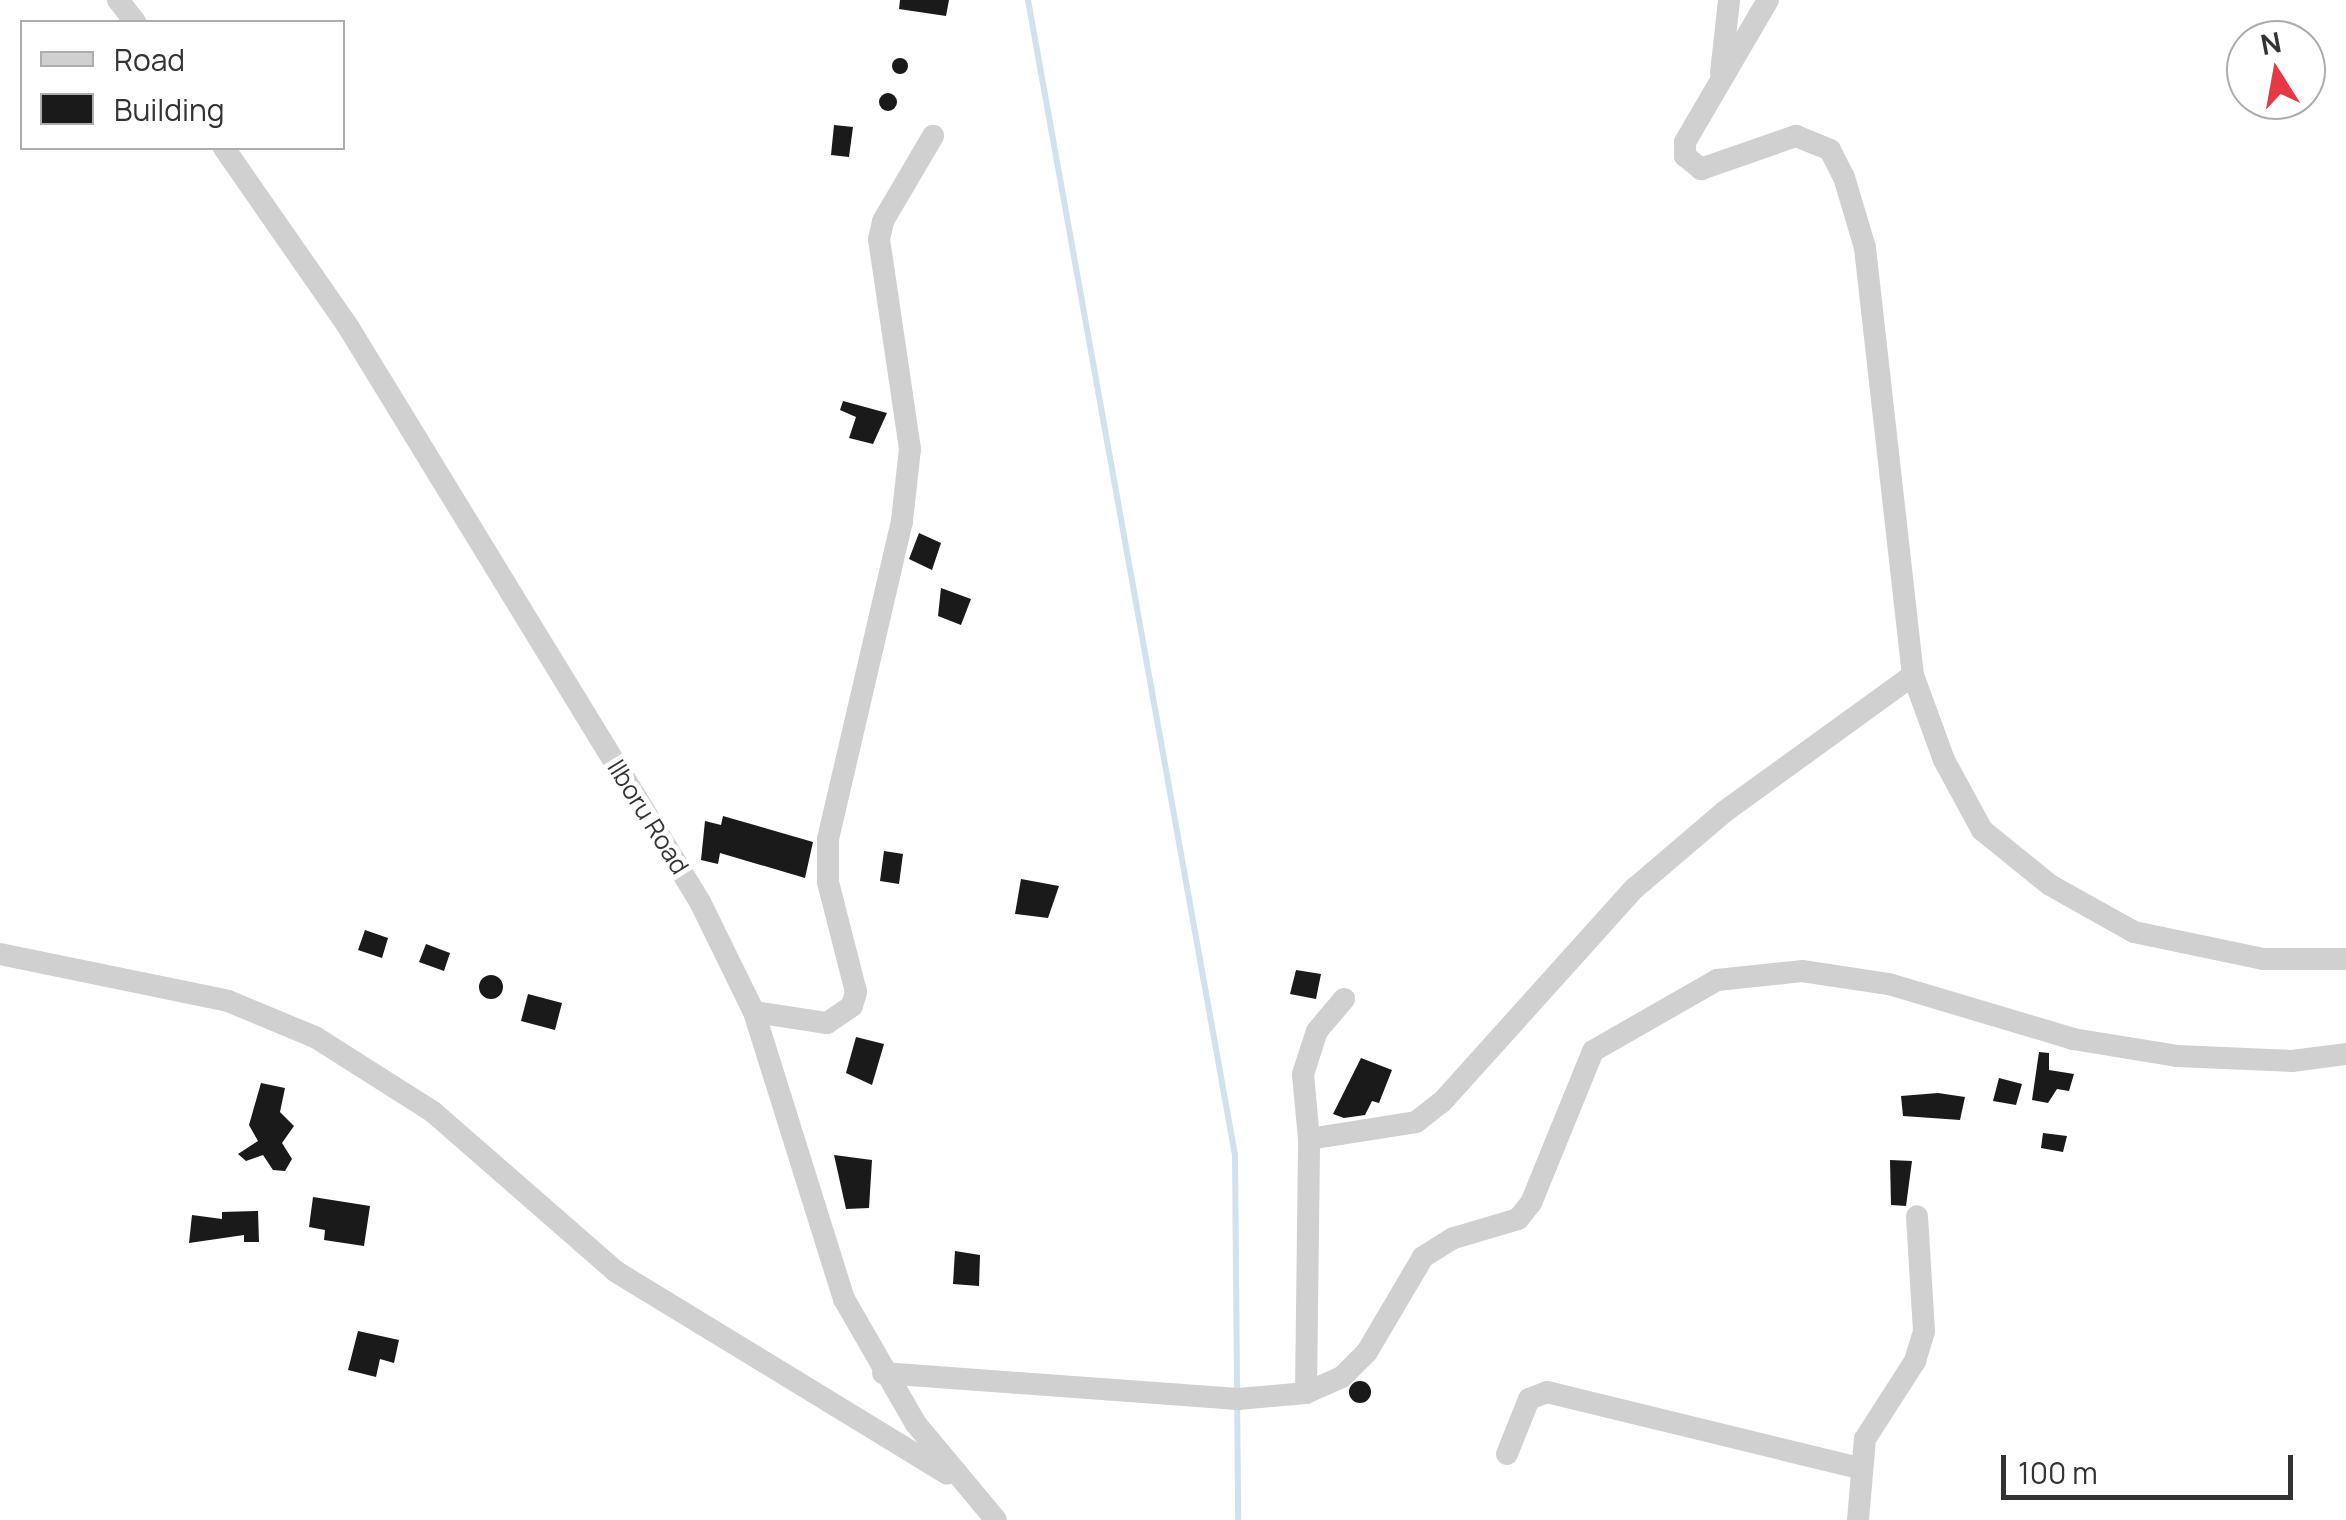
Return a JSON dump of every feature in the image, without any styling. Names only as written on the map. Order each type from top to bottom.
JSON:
[{"type":"street","points":[[118,0],[133,20]]},
{"type":"street","points":[[1721,77],[1729,0]]},
{"type":"street","points":[[1768,0],[1685,142],[1690,166],[1701,169],[1777,139],[1814,139],[1830,150],[1857,216],[1913,675],[1944,760],[1982,830],[2102,920],[2185,946],[2263,958],[2346,959]]},
{"type":"street","points":[[754,1012],[827,1023],[852,1006],[856,992],[828,882],[828,839],[902,521],[910,449],[879,239],[933,136]]},
{"type":"street","name":"Ilboru Road","points":[[225,150],[349,328],[700,902],[754,1012],[826,1252],[882,1374],[959,1480],[996,1520]]},
{"type":"street","points":[[1309,1139],[1416,1122],[1442,1102],[1635,888],[1724,812],[1913,675]]},
{"type":"street","points":[[0,954],[212,996],[315,1037],[433,1112],[616,1271],[959,1480]]},
{"type":"street","points":[[882,1374],[1238,1399],[1306,1394],[1342,1377],[1367,1352],[1422,1256],[1454,1238],[1518,1219],[1531,1203],[1593,1050],[1717,980],[1802,971],[1889,984],[2073,1039],[2176,1056],[2274,1061],[2346,1054]]},
{"type":"street","points":[[1306,1394],[1306,1052],[1344,998]]},
{"type":"street","points":[[1858,1520],[1859,1468],[1870,1425],[1922,1343],[1917,1216]]},
{"type":"street","points":[[1507,1454],[1530,1400],[1546,1392],[1859,1468]]},
{"type":"building","points":[[900,0],[949,0],[946,16],[899,9]]},
{"type":"building","points":[[900,58],[908,66],[900,74],[892,66]]},
{"type":"building","points":[[888,93],[897,102],[888,111],[879,102]]},
{"type":"building","points":[[834,125],[853,127],[849,157],[831,155]]},
{"type":"building","points":[[843,401],[887,413],[873,444],[849,438],[856,417],[840,410]]},
{"type":"building","points":[[919,533],[941,543],[932,570],[909,559]]},
{"type":"building","points":[[941,588],[971,599],[961,625],[938,616]]},
{"type":"building","points":[[723,816],[813,842],[805,878],[720,853],[718,864],[701,860],[705,821],[721,825]]},
{"type":"building","points":[[884,851],[903,854],[899,884],[880,881]]},
{"type":"building","points":[[1021,879],[1059,886],[1048,918],[1015,914]]},
{"type":"building","points":[[365,930],[388,938],[382,958],[358,950]]},
{"type":"building","points":[[426,944],[450,953],[444,971],[419,962]]},
{"type":"building","points":[[1296,970],[1321,974],[1316,999],[1290,994]]},
{"type":"building","points":[[491,975],[500,978],[500,996],[491,999],[482,996],[479,987],[482,978]]},
{"type":"building","points":[[528,994],[562,1003],[555,1030],[521,1021]]},
{"type":"building","points":[[856,1037],[884,1044],[872,1085],[846,1073]]},
{"type":"building","points":[[2039,1052],[2049,1053],[2049,1070],[2074,1074],[2069,1091],[2057,1089],[2048,1103],[2032,1100]]},
{"type":"building","points":[[1361,1058],[1392,1070],[1379,1103],[1372,1101],[1365,1115],[1344,1118],[1333,1114]]},
{"type":"building","points":[[1999,1078],[2022,1084],[2016,1105],[1993,1101]]},
{"type":"building","points":[[261,1083],[285,1088],[280,1112],[294,1126],[282,1143],[292,1159],[285,1171],[273,1170],[263,1155],[246,1161],[238,1154],[258,1141],[249,1125]]},
{"type":"building","points":[[1938,1093],[1965,1097],[1960,1120],[1903,1116],[1901,1096]]},
{"type":"building","points":[[2043,1133],[2067,1136],[2063,1152],[2041,1148]]},
{"type":"building","points":[[834,1155],[872,1160],[869,1208],[846,1209]]},
{"type":"building","points":[[1890,1160],[1912,1161],[1906,1206],[1891,1205]]},
{"type":"building","points":[[313,1197],[370,1206],[364,1246],[324,1240],[325,1230],[309,1227]]},
{"type":"building","points":[[258,1211],[259,1242],[244,1242],[244,1235],[189,1243],[192,1215],[222,1219],[222,1212]]},
{"type":"building","points":[[955,1251],[980,1255],[979,1286],[953,1284]]},
{"type":"building","points":[[358,1331],[399,1340],[394,1363],[380,1359],[376,1377],[348,1370]]},
{"type":"building","points":[[1360,1381],[1368,1384],[1368,1400],[1360,1403],[1352,1400],[1349,1392],[1352,1384]]},
{"type":"waterway","points":[[1028,0],[1235,1155],[1238,1520]]}]
